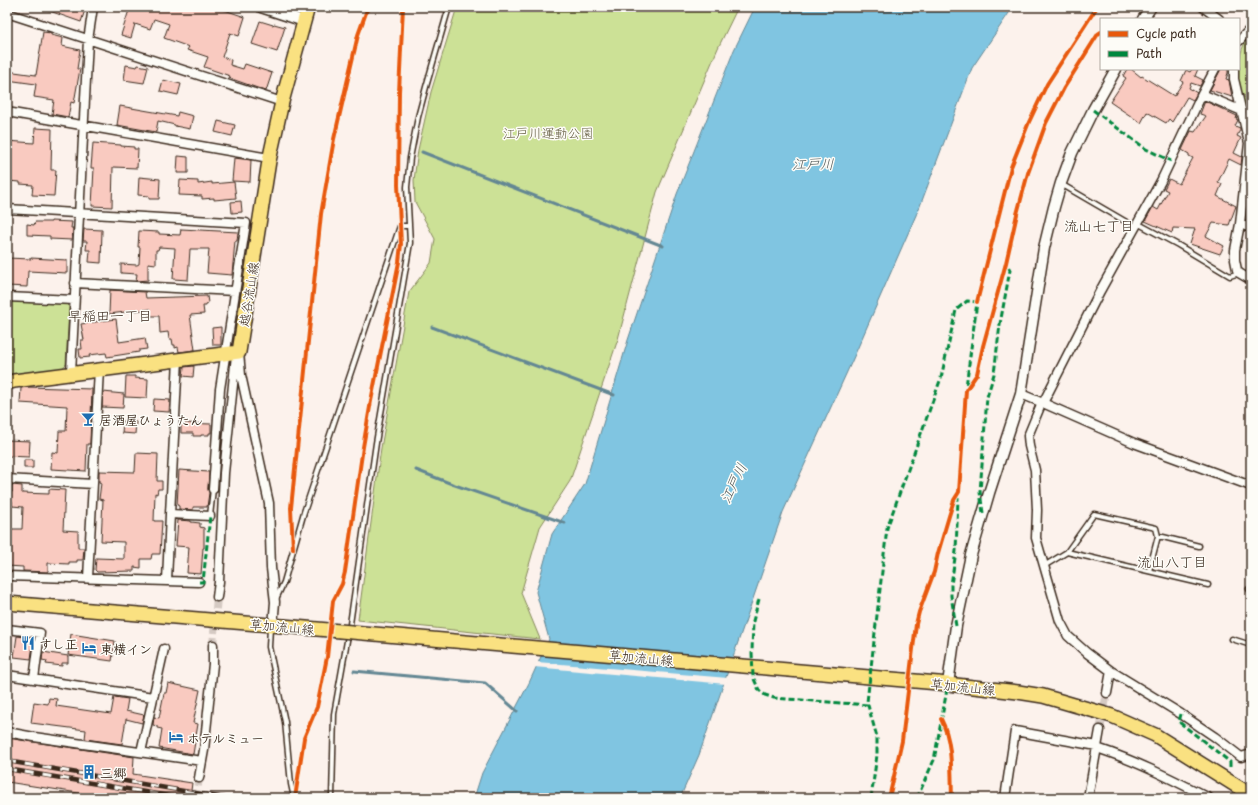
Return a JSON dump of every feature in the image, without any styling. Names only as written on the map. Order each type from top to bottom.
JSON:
[{"type":"main road","name":"越谷流山線","points":[[234,352],[269,158],[293,58],[308,7]]},
{"type":"main road","points":[[7,383],[99,369],[234,352]]},
{"type":"main road","name":"草加流山線","points":[[7,603],[943,684],[1018,692],[1043,696],[1112,716],[1155,735],[1251,795]]},
{"type":"street","points":[[71,373],[88,40],[93,7]]},
{"type":"street","points":[[261,7],[304,22]]},
{"type":"street","points":[[1144,18],[1151,7]]},
{"type":"street","points":[[1203,7],[1218,18]]},
{"type":"street","points":[[7,13],[282,102]]},
{"type":"street","points":[[1240,39],[1251,28]]},
{"type":"street","points":[[943,684],[971,555],[1021,394],[1044,248],[1054,207],[1072,153],[1115,70]]},
{"type":"street","points":[[1214,70],[1171,161],[1100,291],[1043,402],[1028,436],[1035,478],[1037,510],[1036,538],[1060,621],[1068,636],[1111,671],[1181,714],[1241,757],[1251,754]]},
{"type":"street","points":[[1234,70],[1234,79],[1249,143],[1240,224],[1235,250],[1237,270],[1251,280]]},
{"type":"street","points":[[1202,94],[1242,111]]},
{"type":"street","points":[[7,112],[269,158]]},
{"type":"street","points":[[7,209],[246,223],[235,291],[234,352],[224,473],[217,597]]},
{"type":"street","points":[[1240,224],[1251,228]]},
{"type":"street","points":[[75,283],[235,291]]},
{"type":"street","points":[[7,297],[74,300]]},
{"type":"street","points":[[214,489],[220,389],[234,352]]},
{"type":"street","points":[[234,352],[241,376],[269,503],[275,626]]},
{"type":"street","points":[[168,580],[178,359]]},
{"type":"street","points":[[88,578],[99,369]]},
{"type":"street","points":[[1021,394],[1043,402],[1134,443],[1251,486]]},
{"type":"street","points":[[7,479],[93,484]]},
{"type":"street","points":[[170,514],[210,516]]},
{"type":"street","points":[[7,576],[199,582]]},
{"type":"street","points":[[7,628],[40,633],[34,679]]},
{"type":"street","points":[[199,778],[213,664],[213,645]]},
{"type":"street","points":[[141,752],[164,649]]},
{"type":"street","points":[[1107,693],[1111,671]]},
{"type":"street","points":[[7,675],[153,697]]},
{"type":"street","points":[[1088,798],[1100,730]]},
{"type":"street","points":[[1005,798],[1015,731],[1097,747],[1135,762],[1209,798]]},
{"type":"street","points":[[7,732],[202,761]]},
{"type":"lane","points":[[332,798],[334,714],[351,617],[376,443],[408,261],[410,243],[407,187],[410,158],[418,117],[449,7]]},
{"type":"lane","points":[[1061,183],[1136,225],[1178,245],[1230,276],[1240,273]]},
{"type":"lane","points":[[275,602],[284,582],[304,512],[400,226],[409,226]]},
{"type":"lane","points":[[210,516],[214,489]]},
{"type":"lane","points":[[1044,566],[1067,552],[1094,514],[1156,528],[1158,537],[1150,572]]},
{"type":"lane","points":[[1158,537],[1199,546]]},
{"type":"lane","points":[[1067,552],[1208,585]]},
{"type":"lane","points":[[275,626],[269,647],[285,722],[291,784],[294,798]]},
{"type":"lane","points":[[1232,639],[1251,644]]},
{"type":"shaded area","points":[[7,634],[16,635],[14,656],[7,655]]},
{"type":"green space","name":"江戸川運動公園","points":[[457,7],[738,7],[718,48],[657,192],[618,339],[570,481],[540,527],[521,593],[540,639],[358,620],[381,448],[409,292],[431,263],[435,239],[415,202],[414,180],[418,150],[431,92]]},
{"type":"green space","points":[[1251,32],[1251,99],[1241,94],[1237,70],[1240,70],[1240,58]]},
{"type":"green space","points":[[1242,96],[1251,100],[1251,126],[1249,125]]},
{"type":"green space","points":[[8,301],[66,304],[69,307],[66,364],[62,369],[7,377]]},
{"type":"water","name":"江戸川","points":[[755,7],[1013,7],[972,68],[920,206],[852,361],[783,512],[699,755],[680,798],[474,798],[482,773],[529,683],[549,639],[536,592],[552,534],[585,484],[628,340],[677,194],[734,50]]},
{"type":"pier","points":[[537,662],[728,678],[726,684],[534,667]]},
{"type":"building","points":[[41,7],[86,7],[81,22]]},
{"type":"building","points":[[130,7],[216,7],[245,17],[239,36],[230,33],[222,57],[231,60],[230,65],[243,69],[245,64],[272,73],[266,91],[229,78],[230,76],[204,67],[208,57],[187,50],[189,47],[164,38],[169,24],[154,19],[150,29],[135,24],[131,38],[121,35]]},
{"type":"building","points":[[260,21],[285,27],[277,52],[252,44]]},
{"type":"building","points":[[43,32],[51,33],[51,35],[63,38],[62,46],[80,50],[77,69],[80,69],[74,103],[71,102],[68,117],[52,114],[54,100],[34,97],[36,84],[7,80],[7,71],[36,75]]},
{"type":"building","points":[[126,65],[148,67],[144,83],[124,80]]},
{"type":"building","points":[[1126,70],[1132,70],[1141,77],[1142,76],[1174,96],[1183,82],[1181,81],[1186,70],[1190,72],[1191,70],[1198,70],[1195,76],[1203,80],[1200,86],[1191,83],[1189,88],[1197,93],[1193,100],[1187,97],[1172,122],[1169,119],[1166,123],[1147,112],[1141,123],[1110,102],[1126,78],[1123,76]]},
{"type":"building","points":[[1220,70],[1228,70],[1226,79],[1229,80],[1232,97],[1210,90]]},
{"type":"building","points":[[163,80],[181,84],[178,95],[160,91]]},
{"type":"building","points":[[1205,101],[1237,116],[1236,119],[1238,120],[1235,126],[1240,128],[1237,136],[1241,138],[1234,153],[1242,157],[1241,165],[1229,159],[1218,182],[1222,184],[1217,196],[1236,206],[1229,225],[1213,223],[1206,236],[1224,246],[1220,254],[1190,244],[1195,229],[1173,228],[1172,233],[1145,221],[1153,207],[1158,210],[1168,191],[1164,189],[1169,179],[1179,184],[1193,158],[1182,150],[1191,131],[1195,132],[1206,116],[1200,114]]},
{"type":"building","points":[[120,106],[177,116],[178,112],[193,116],[190,129],[158,121],[156,132],[117,125]]},
{"type":"building","points":[[218,121],[235,125],[232,136],[215,132]]},
{"type":"building","points":[[35,128],[52,129],[51,170],[56,170],[54,196],[32,195],[33,185],[7,181],[7,141],[34,143]]},
{"type":"building","points":[[93,143],[121,145],[138,149],[137,168],[113,167],[112,207],[92,206],[94,168],[91,168]]},
{"type":"building","points":[[178,156],[188,157],[188,173],[177,173]]},
{"type":"building","points":[[234,158],[251,160],[250,182],[232,181]]},
{"type":"building","points":[[139,177],[160,179],[159,199],[149,199],[149,196],[138,195]]},
{"type":"building","points":[[180,180],[198,181],[198,184],[212,182],[212,184],[234,182],[236,198],[214,200],[214,198],[202,199],[202,196],[179,195]]},
{"type":"building","points":[[241,201],[242,212],[232,213],[231,202]]},
{"type":"building","points":[[35,222],[72,222],[72,240],[50,239],[50,236],[27,235],[27,224],[34,225]]},
{"type":"building","points":[[84,229],[102,230],[101,263],[89,262],[90,250],[86,250],[87,241],[83,241]]},
{"type":"building","points":[[181,229],[238,232],[237,241],[235,241],[232,275],[207,273],[209,249],[190,249],[188,280],[173,279],[175,248],[159,247],[158,250],[156,250],[156,264],[148,263],[148,280],[136,281],[137,274],[121,273],[121,264],[139,264],[139,231],[180,235]]},
{"type":"building","points":[[7,258],[67,260],[67,273],[28,271],[27,287],[7,286]]},
{"type":"building","points":[[110,290],[145,292],[146,298],[207,296],[208,303],[206,306],[203,306],[204,314],[190,315],[195,350],[179,352],[178,347],[175,348],[175,345],[173,345],[172,339],[169,339],[168,332],[160,333],[159,316],[150,316],[150,309],[109,314]]},
{"type":"building","points":[[116,319],[119,342],[145,338],[147,349],[139,350],[139,352],[107,357],[106,353],[89,355],[90,357],[80,358],[79,349],[82,349],[81,340],[84,340],[81,324]]},
{"type":"building","points":[[221,327],[221,345],[213,345],[212,328]]},
{"type":"building","points":[[194,366],[193,377],[183,376],[184,367]]},
{"type":"building","points":[[126,376],[135,376],[135,378],[148,379],[147,398],[125,397]]},
{"type":"building","points":[[21,388],[92,389],[90,444],[87,444],[86,471],[51,469],[52,452],[58,453],[59,431],[66,431],[67,406],[20,403]]},
{"type":"building","points":[[103,392],[124,394],[123,408],[102,407]]},
{"type":"building","points":[[154,399],[170,400],[169,412],[153,411]]},
{"type":"building","points":[[123,421],[136,422],[135,434],[122,433]]},
{"type":"building","points":[[181,423],[211,424],[211,433],[209,433],[209,435],[193,436],[193,433],[181,433]]},
{"type":"building","points":[[7,440],[30,441],[29,457],[7,456]]},
{"type":"building","points":[[136,453],[158,454],[157,481],[162,481],[162,489],[158,489],[157,494],[155,493],[154,521],[162,521],[160,554],[152,554],[151,559],[141,559],[141,568],[134,567],[134,571],[97,572],[95,570],[96,558],[124,559],[124,542],[101,541],[103,500],[99,499],[101,483],[99,482],[99,471],[135,472]]},
{"type":"building","points":[[24,460],[33,460],[33,468],[24,468]]},
{"type":"building","points":[[179,470],[209,472],[207,507],[193,507],[193,510],[179,509],[179,506],[177,505]]},
{"type":"building","points":[[12,485],[22,486],[22,493],[49,494],[49,489],[65,490],[63,530],[78,531],[78,548],[84,548],[83,560],[69,562],[69,564],[48,563],[48,572],[23,571],[23,567],[7,566],[9,529],[22,529],[23,507],[12,506],[12,501],[9,501],[10,492],[12,492]]},
{"type":"building","points":[[178,520],[200,523],[200,527],[204,528],[204,548],[201,574],[187,573],[189,547],[176,546]]},
{"type":"building","points":[[71,634],[115,641],[112,661],[68,655]]},
{"type":"building","points":[[17,636],[34,638],[31,659],[14,657]]},
{"type":"building","points":[[43,652],[68,656],[68,663],[62,663],[62,666],[46,664],[47,661],[42,660]]},
{"type":"building","points":[[168,683],[200,690],[193,723],[198,724],[193,754],[159,748],[162,729],[153,725],[154,717],[159,718],[164,693],[166,693]]},
{"type":"building","points":[[114,697],[128,699],[126,711],[144,715],[142,723],[126,719],[122,744],[85,739],[86,730],[31,723],[34,702],[48,704],[49,698],[57,699],[56,706],[111,714]]},
{"type":"building","points":[[7,738],[134,757],[133,774],[192,783],[190,798],[111,798],[7,782]]},
{"type":"waterway","points":[[422,152],[663,246]]},
{"type":"waterway","points":[[432,327],[614,395]]},
{"type":"waterway","points":[[416,470],[565,523]]},
{"type":"waterway","points":[[354,671],[485,683],[517,711]]},
{"type":"tunnel","points":[[213,645],[217,597]]},
{"type":"tunnel","points":[[1100,730],[1107,693]]},
{"type":"tunnel","points":[[196,798],[199,778]]},
{"type":"railway","points":[[7,761],[225,798]]},
{"type":"railway","points":[[7,769],[181,798]]},
{"type":"marked path","points":[[1093,110],[1146,149],[1171,161]]},
{"type":"marked path","points":[[983,513],[980,492],[987,397],[994,374],[1000,324],[1010,270],[1008,266]]},
{"type":"marked path","points":[[871,798],[877,755],[877,737],[867,702],[887,528],[941,378],[956,310],[967,301],[977,302],[966,387]]},
{"type":"marked path","points":[[956,626],[951,596],[951,585],[956,551],[958,498]]},
{"type":"marked path","points":[[199,582],[203,582],[210,516]]},
{"type":"marked path","points":[[759,599],[753,621],[752,652],[753,677],[759,690],[765,695],[774,698],[868,705]]},
{"type":"marked path","points":[[917,798],[934,760],[948,684]]},
{"type":"marked path","points":[[1181,714],[1179,722],[1230,762],[1230,770]]},
{"type":"cycle path","points":[[293,549],[291,508],[321,214],[334,139],[358,35],[368,7]]},
{"type":"cycle path","points":[[295,798],[304,738],[317,707],[327,657],[333,601],[342,584],[345,572],[371,401],[399,262],[401,244],[398,185],[399,92],[403,7]]},
{"type":"cycle path","points":[[977,302],[1011,167],[1029,122],[1047,84],[1097,7]]},
{"type":"cycle path","points":[[889,798],[902,741],[916,624],[934,572],[938,553],[954,500],[959,492],[966,390],[977,374],[1028,173],[1046,123],[1064,88],[1100,33]]},
{"type":"cycle path","points":[[941,719],[948,738],[952,798]]},
{"type":"place","name":"居酒屋ひょうたん","points":[[88,419]]},
{"type":"place","name":"すし正","points":[[28,643]]},
{"type":"place","name":"東横イン","points":[[89,648]]},
{"type":"place","name":"ホテルミュー","points":[[176,737]]},
{"type":"place","name":"三郷","points":[[89,772]]},
{"type":"district","name":"流山七丁目","points":[[1099,225]]},
{"type":"district","name":"早稲田一丁目","points":[[110,315]]},
{"type":"district","name":"流山八丁目","points":[[1172,561]]}]
